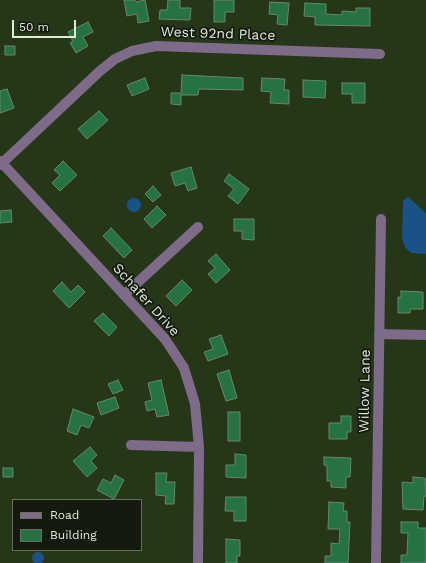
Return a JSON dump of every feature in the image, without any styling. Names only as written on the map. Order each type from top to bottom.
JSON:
[{"type":"street","name":"West 92nd Place","points":[[1,163],[115,59],[132,51],[156,46],[380,54]]},
{"type":"street","name":"Schafer Drive","points":[[1,163],[165,339],[184,368],[195,404],[199,447],[198,563]]},
{"type":"street","name":"Willow Lane","points":[[376,563],[381,219]]},
{"type":"street","points":[[124,295],[198,227]]},
{"type":"street","points":[[379,334],[426,336]]},
{"type":"street","points":[[131,445],[199,447]]},
{"type":"water","points":[[408,197],[426,213],[426,254],[411,253],[405,247],[402,238],[403,201]]},
{"type":"water","points":[[134,198],[139,200],[141,205],[139,210],[134,212],[129,210],[127,205],[129,200]]},
{"type":"water","points":[[36,552],[40,552],[44,558],[40,564],[36,564],[32,560],[32,556]]},
{"type":"building","points":[[124,0],[135,0],[136,2],[145,0],[149,21],[138,23],[137,14],[127,16]]},
{"type":"building","points":[[168,0],[180,0],[180,8],[191,8],[190,20],[159,19],[160,10],[167,10]]},
{"type":"building","points":[[214,0],[234,0],[234,12],[225,12],[225,22],[214,22]]},
{"type":"building","points":[[270,2],[289,3],[287,25],[277,24],[278,15],[269,14]]},
{"type":"building","points":[[305,3],[326,4],[326,14],[342,15],[342,11],[356,12],[356,8],[370,8],[370,26],[315,25],[315,17],[304,16]]},
{"type":"building","points":[[88,22],[93,32],[83,37],[88,46],[76,53],[70,43],[73,41],[68,32]]},
{"type":"building","points":[[5,46],[15,46],[15,55],[5,55]]},
{"type":"building","points":[[182,75],[243,78],[243,90],[199,89],[198,95],[181,95],[181,105],[171,104],[171,93],[181,93]]},
{"type":"building","points":[[145,78],[149,89],[132,96],[127,85]]},
{"type":"building","points":[[262,78],[285,79],[284,90],[289,90],[289,104],[270,103],[271,92],[261,91]]},
{"type":"building","points":[[303,80],[326,81],[325,98],[303,97]]},
{"type":"building","points":[[342,83],[365,83],[365,103],[352,103],[352,94],[342,94]]},
{"type":"building","points":[[7,89],[14,108],[0,113],[0,91]]},
{"type":"building","points":[[99,111],[108,120],[87,139],[78,129]]},
{"type":"building","points":[[63,161],[77,175],[60,191],[52,183],[60,175],[54,170]]},
{"type":"building","points":[[191,167],[197,188],[188,191],[185,183],[175,186],[171,173]]},
{"type":"building","points":[[229,174],[249,189],[238,204],[228,196],[234,189],[224,181]]},
{"type":"building","points":[[153,186],[161,195],[153,202],[145,194]]},
{"type":"building","points":[[157,206],[166,215],[152,228],[144,219]]},
{"type":"building","points":[[11,210],[12,222],[0,223],[0,211]]},
{"type":"building","points":[[234,219],[254,219],[254,240],[242,239],[242,231],[234,231]]},
{"type":"building","points":[[111,228],[132,250],[124,258],[103,236]]},
{"type":"building","points":[[216,254],[230,270],[216,283],[208,274],[215,268],[208,261]]},
{"type":"building","points":[[182,280],[192,290],[176,306],[166,296]]},
{"type":"building","points":[[62,282],[71,292],[78,285],[85,292],[69,308],[53,291]]},
{"type":"building","points":[[401,291],[423,292],[423,309],[410,309],[410,313],[398,313],[398,297],[401,297]]},
{"type":"building","points":[[103,313],[117,327],[109,336],[94,321]]},
{"type":"building","points":[[221,335],[228,354],[208,361],[204,352],[213,349],[209,339]]},
{"type":"building","points":[[229,370],[237,398],[226,401],[217,374]]},
{"type":"building","points":[[118,380],[123,390],[113,394],[108,384]]},
{"type":"building","points":[[161,380],[169,415],[157,417],[155,409],[147,411],[145,402],[152,400],[148,383]]},
{"type":"building","points":[[115,397],[119,408],[101,415],[97,403]]},
{"type":"building","points":[[73,409],[94,417],[89,428],[81,425],[77,435],[67,431]]},
{"type":"building","points":[[228,412],[240,412],[240,441],[228,441]]},
{"type":"building","points":[[341,416],[351,416],[351,432],[347,432],[347,439],[329,439],[329,423],[341,423]]},
{"type":"building","points":[[90,447],[97,455],[91,461],[97,468],[87,477],[73,461]]},
{"type":"building","points":[[235,454],[246,455],[246,478],[226,477],[226,465],[235,465]]},
{"type":"building","points":[[324,457],[351,458],[350,477],[346,477],[346,488],[331,487],[331,481],[327,481],[327,466],[324,465]]},
{"type":"building","points":[[3,468],[13,468],[13,477],[3,477]]},
{"type":"building","points":[[156,473],[167,473],[166,482],[175,482],[174,504],[165,504],[166,496],[156,495]]},
{"type":"building","points":[[115,475],[124,480],[114,499],[97,490],[103,479],[111,483]]},
{"type":"building","points":[[413,477],[425,478],[426,496],[424,496],[423,510],[403,509],[402,482],[413,483]]},
{"type":"building","points":[[226,497],[246,497],[246,521],[234,521],[234,511],[225,511]]},
{"type":"building","points":[[329,502],[344,503],[343,511],[347,511],[347,522],[350,522],[348,563],[325,563],[325,556],[331,556],[331,543],[339,544],[340,529],[328,529]]},
{"type":"building","points":[[401,522],[418,522],[418,528],[426,528],[426,563],[401,563],[401,555],[407,555],[408,533],[401,533]]},
{"type":"building","points":[[226,539],[240,540],[240,556],[237,556],[237,563],[226,563]]}]
